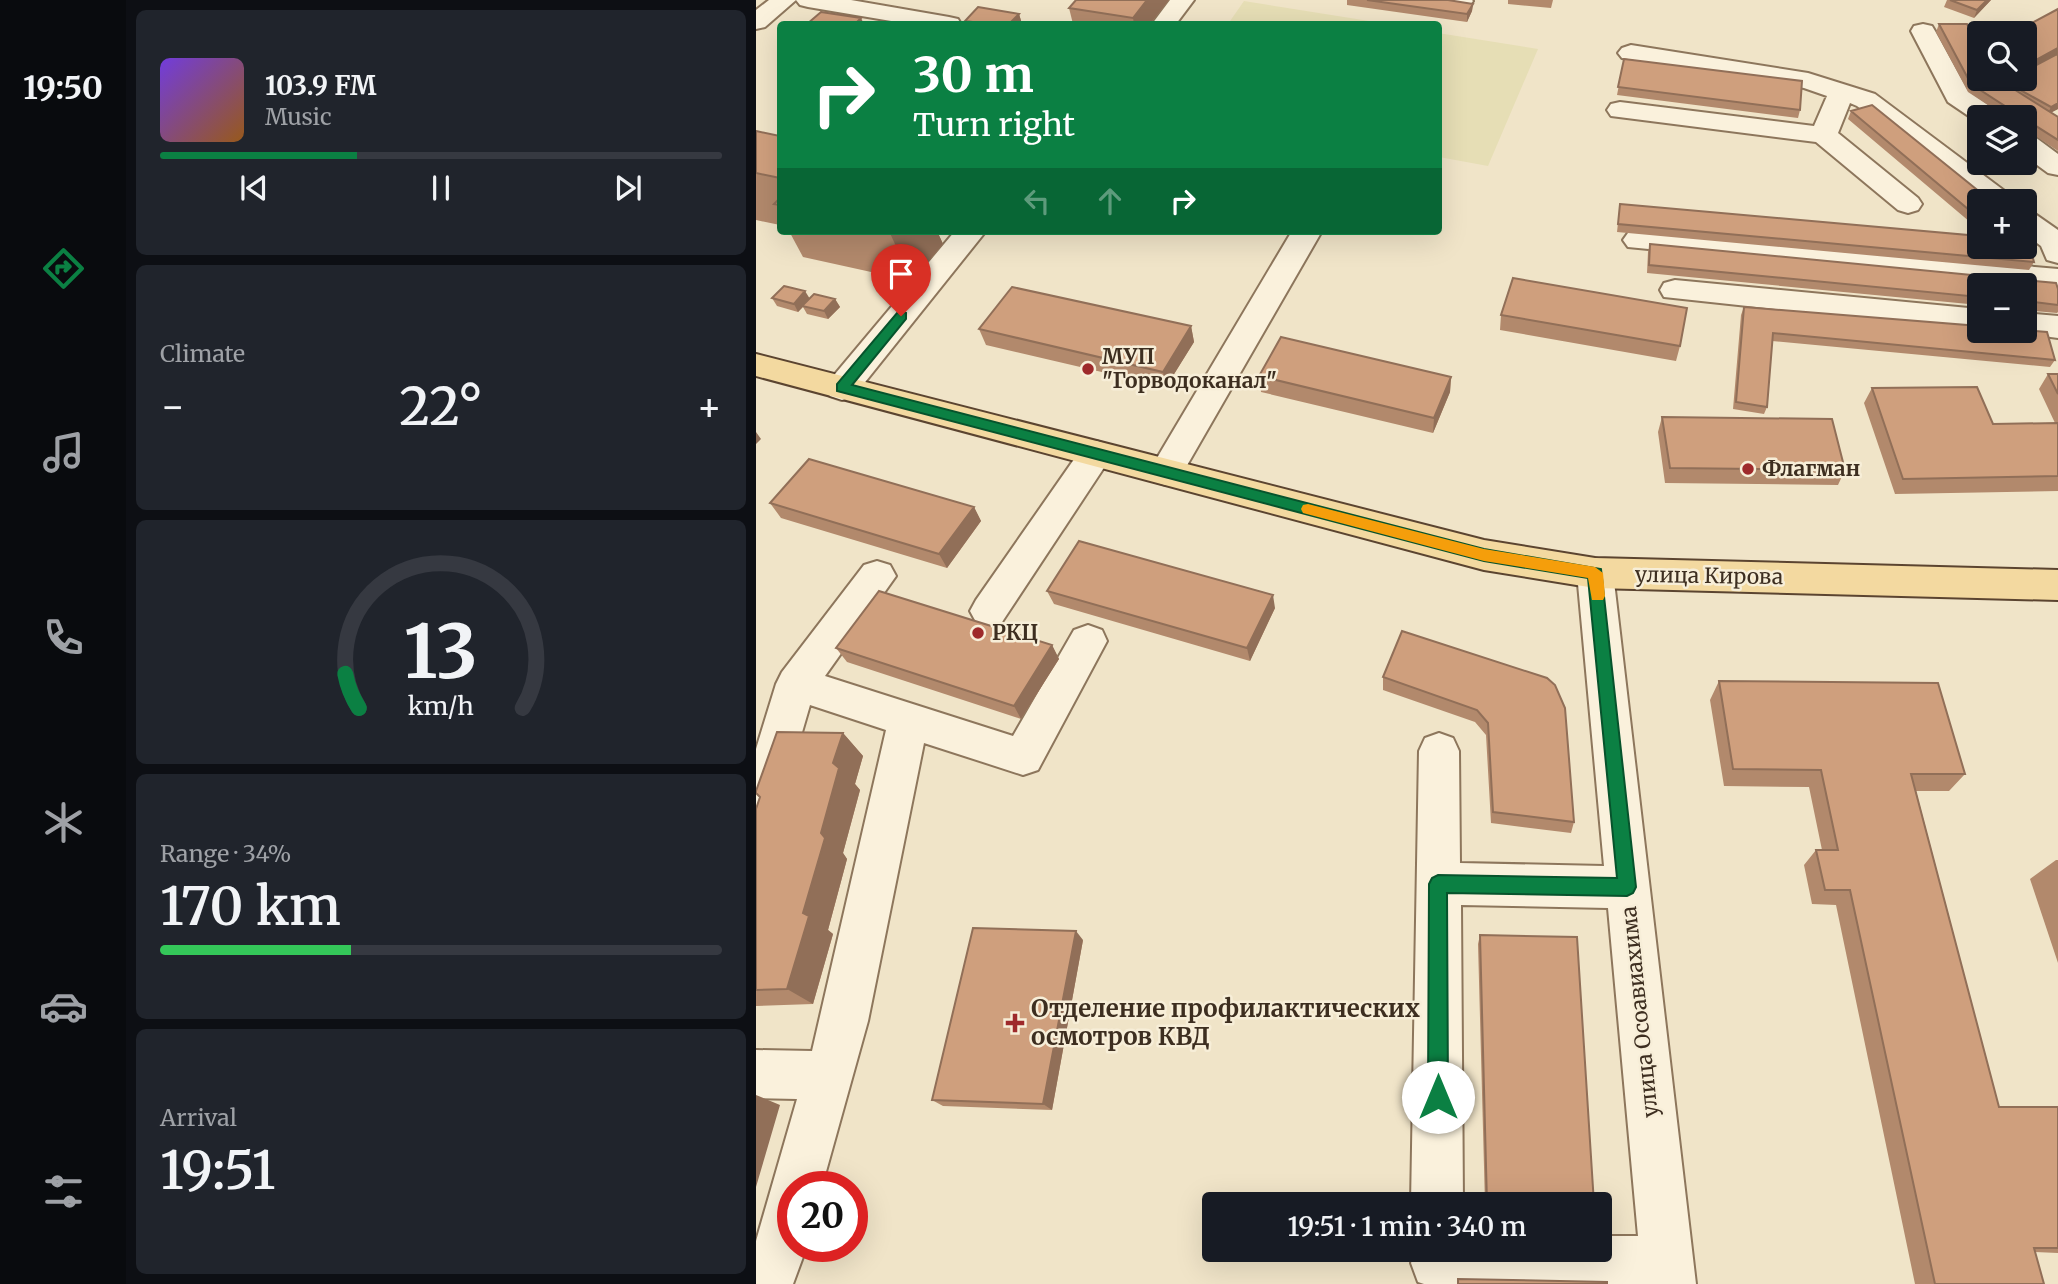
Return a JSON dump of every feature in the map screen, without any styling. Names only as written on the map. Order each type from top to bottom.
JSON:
[{"type":"main road","name":"улица Кирова","points":[[756,365],[1484,555],[1595,573],[2058,585]]},
{"type":"street","points":[[756,22],[785,0]]},
{"type":"street","points":[[808,0],[931,21]]},
{"type":"street","points":[[1166,21],[1182,0]]},
{"type":"street","points":[[1923,32],[1957,96],[1970,105]]},
{"type":"street","points":[[1631,53],[1808,81],[1866,100],[1984,189]]},
{"type":"street","points":[[1824,135],[1841,92]]},
{"type":"street","points":[[1620,110],[1824,135],[1908,204]]},
{"type":"street","points":[[2037,152],[2058,167]]},
{"type":"street","points":[[2037,229],[2055,242],[2058,253]]},
{"type":"street","points":[[842,388],[968,235]]},
{"type":"street","points":[[1166,472],[1305,235]]},
{"type":"street","points":[[1638,240],[2058,279]]},
{"type":"street","points":[[1675,290],[1967,319]]},
{"type":"street","points":[[2037,325],[2058,327]]},
{"type":"street","points":[[989,611],[1096,454]]},
{"type":"street","name":"улица Осоавиахима","points":[[1595,573],[1668,1273]]},
{"type":"street","points":[[756,818],[796,684],[877,576]]},
{"type":"street","points":[[796,684],[1023,757],[1088,641]]},
{"type":"street","points":[[801,1171],[845,1021],[908,720]]},
{"type":"street","points":[[1437,1192],[1439,751]]},
{"type":"street","points":[[1438,884],[1627,887]]},
{"type":"street","points":[[756,1074],[828,1075]]},
{"type":"street","points":[[760,1284],[777,1259]]},
{"type":"street","points":[[1437,1265],[1668,1273]]},
{"type":"shaded area","points":[[1244,1],[1369,21],[1230,21]]},
{"type":"shaded area","points":[[1442,34],[1538,49],[1488,166],[1442,158]]},
{"type":"building","points":[[1076,0],[1147,0],[1133,18],[1069,8]]},
{"type":"building","points":[[1367,0],[1448,0],[1473,4],[1467,14]]},
{"type":"building","points":[[1950,0],[1987,0],[1977,10]]},
{"type":"building","points":[[978,7],[1019,14],[1012,21],[965,21]]},
{"type":"building","points":[[2058,9],[2058,48],[2037,59],[2037,21]]},
{"type":"building","points":[[821,12],[861,18],[858,21],[810,21]]},
{"type":"building","points":[[1939,24],[1967,24],[1967,76]]},
{"type":"building","points":[[2058,55],[2058,103],[2051,107],[2022,91],[2037,91],[2037,65]]},
{"type":"building","points":[[1624,59],[1802,81],[1800,110],[1618,87]]},
{"type":"building","points":[[1982,91],[2017,91],[2058,117],[2058,140],[2037,127],[2037,105],[2003,105]]},
{"type":"building","points":[[1872,105],[1976,189],[1967,189],[1967,208],[1851,111]]},
{"type":"building","points":[[756,131],[777,135],[777,177],[756,173]]},
{"type":"building","points":[[1620,204],[1967,235],[1967,256],[1618,224]]},
{"type":"building","points":[[1650,244],[1967,274],[1967,296],[1649,265]]},
{"type":"building","points":[[2001,259],[2033,259],[2034,262]]},
{"type":"building","points":[[1513,278],[1687,308],[1680,346],[1501,315]]},
{"type":"building","points":[[2037,281],[2056,283],[2058,305],[2037,302]]},
{"type":"building","points":[[784,286],[805,291],[794,304],[772,298]]},
{"type":"building","points":[[1012,287],[1191,326],[1163,372],[979,329]]},
{"type":"building","points":[[814,294],[835,299],[824,311],[802,306]]},
{"type":"building","points":[[1744,307],[1967,325],[1967,343],[2037,343],[2037,331],[2047,332],[2055,360],[1773,333],[1767,407],[1736,402]]},
{"type":"building","points":[[1281,337],[1451,377],[1434,418],[1259,376]]},
{"type":"building","points":[[2048,374],[2058,374],[2058,394]]},
{"type":"building","points":[[1977,387],[1993,424],[2058,423],[2058,476],[1903,479],[1872,388]]},
{"type":"building","name":"Флагман","points":[[1662,417],[1832,419],[1845,470],[1670,468]]},
{"type":"building","points":[[809,459],[974,507],[939,554],[770,503]]},
{"type":"building","points":[[1079,541],[1273,595],[1247,648],[1047,591]]},
{"type":"building","points":[[879,591],[1052,645],[1014,706],[836,648]]},
{"type":"building","points":[[1402,631],[1547,678],[1555,685],[1565,708],[1574,822],[1493,812],[1488,723],[1477,710],[1383,677]]},
{"type":"building","points":[[1719,681],[1938,683],[1965,774],[1911,774],[1999,1107],[2058,1107],[2058,1248],[2034,1248],[2044,1284],[1935,1284],[1850,890],[1825,890],[1816,850],[1838,850],[1821,770],[1733,769]]},
{"type":"building","points":[[777,732],[843,733],[833,763],[839,768],[821,833],[825,838],[803,913],[809,916],[787,989],[756,990],[756,809],[760,797],[756,791]]},
{"type":"building","name":"Отделение профилактических осмотров КВД","points":[[973,928],[1076,931],[1043,1104],[932,1100]]},
{"type":"building","points":[[1480,935],[1577,937],[1593,1192],[1487,1192]]},
{"type":"building","points":[[1458,1279],[1607,1282],[1607,1284],[1458,1284]]},
{"type":"slow traffic","points":[[1308,509],[1484,555],[1595,573],[1597,596]]},
{"type":"place","name":"МУП \"Горводоканал\"","points":[[1088,369]]},
{"type":"place","name":"Флагман","points":[[1748,469]]},
{"type":"place","name":"РКЦ","points":[[978,633]]},
{"type":"place","name":"Отделение профилактических осмотров КВД","points":[[1015,1023]]},
{"type":"route","points":[[901,316],[842,388],[1484,555],[1595,573],[1627,887],[1438,884],[1438,1097]]}]
